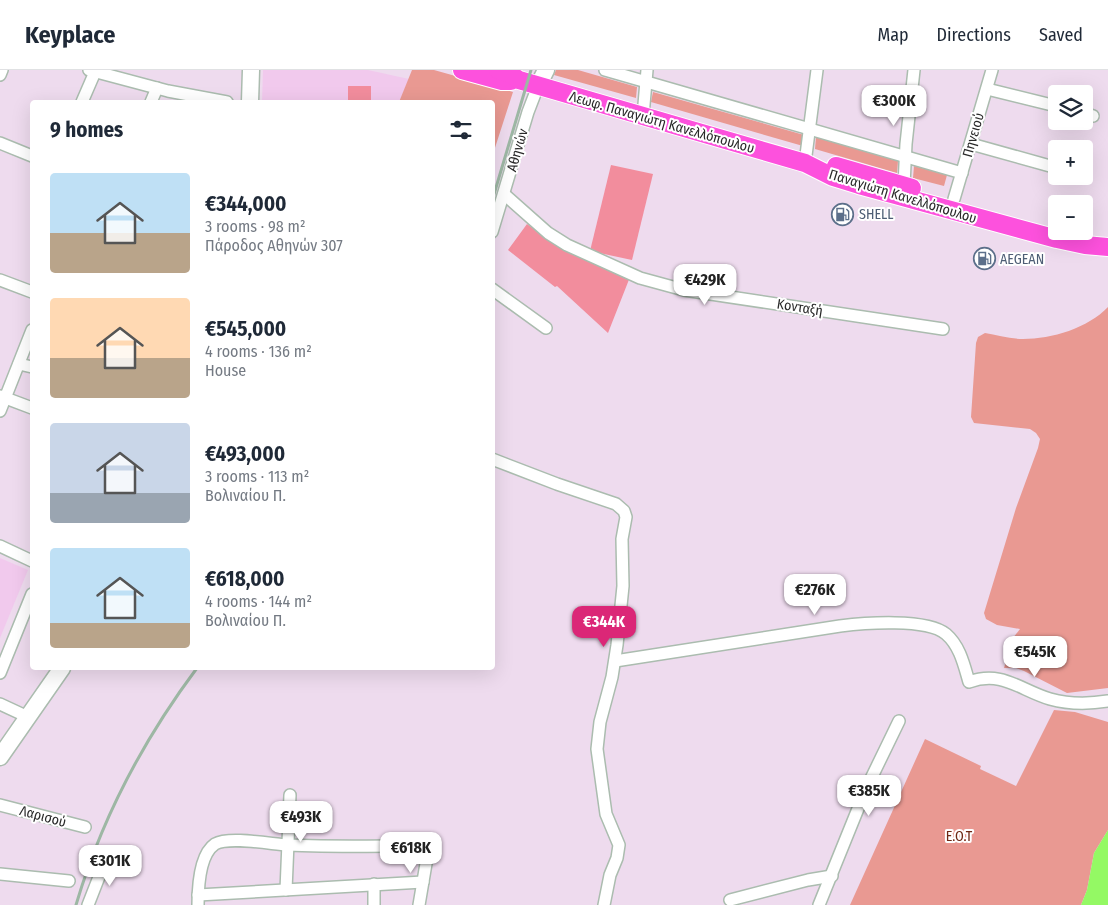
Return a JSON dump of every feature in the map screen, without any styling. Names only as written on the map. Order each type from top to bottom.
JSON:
[{"type":"main road","points":[[462,70],[502,81],[510,74]]},
{"type":"main road","name":"Λεωφ. Παναγιώτη Κανελλόπουλου","points":[[510,74],[538,86],[806,163]]},
{"type":"main road","name":"Παναγιώτη Κανελλόπουλου","points":[[806,163],[836,166],[1048,226]]},
{"type":"main road","name":"Παναγιώτη Κανελλόπουλου","points":[[806,163],[832,176],[933,206],[1057,240],[1108,247]]},
{"type":"main road","points":[[1093,235],[1108,236]]},
{"type":"street","points":[[0,75],[2,70]]},
{"type":"street","points":[[250,100],[251,70]]},
{"type":"street","name":"Αθηνών","points":[[495,222],[528,112],[546,70]]},
{"type":"street","points":[[605,70],[646,76],[810,129],[962,173]]},
{"type":"street","points":[[806,163],[817,70]]},
{"type":"street","points":[[904,185],[914,70]]},
{"type":"street","name":"Πηνειού","points":[[954,199],[992,70]]},
{"type":"street","points":[[83,100],[92,71],[157,88],[217,100]]},
{"type":"street","points":[[643,116],[646,76]]},
{"type":"street","points":[[152,100],[157,88]]},
{"type":"street","points":[[987,89],[1048,104]]},
{"type":"street","points":[[0,143],[30,155]]},
{"type":"street","points":[[970,144],[1048,165]]},
{"type":"street","name":"Κονταξή","points":[[504,194],[538,225],[560,241],[657,284],[684,290],[943,329]]},
{"type":"street","points":[[0,280],[30,291]]},
{"type":"street","points":[[495,291],[546,328]]},
{"type":"street","points":[[0,411],[3,397],[30,335]]},
{"type":"street","points":[[19,364],[30,367]]},
{"type":"street","points":[[3,397],[30,407]]},
{"type":"street","points":[[495,460],[616,504],[624,511],[625,524],[621,551],[622,598],[615,661],[601,718],[597,749],[606,816],[619,846],[617,858],[610,875],[604,905]]},
{"type":"street","points":[[0,546],[30,560]]},
{"type":"street","points":[[0,673],[30,599]]},
{"type":"street","points":[[615,661],[858,624],[919,624],[939,630],[951,640],[961,656],[969,682],[983,678],[995,678],[1052,699],[1086,702],[1108,701]]},
{"type":"street","points":[[0,757],[61,670]]},
{"type":"street","points":[[0,704],[28,717]]},
{"type":"street","points":[[820,905],[870,781],[899,720]]},
{"type":"street","points":[[286,890],[290,795]]},
{"type":"street","name":"Λαρισού","points":[[0,805],[85,827]]},
{"type":"street","points":[[419,905],[423,882],[429,846],[288,844],[240,841],[216,844],[210,850],[203,863],[198,900],[286,890],[423,882]]},
{"type":"street","points":[[88,905],[106,859]]},
{"type":"street","points":[[0,874],[69,881]]},
{"type":"street","points":[[730,900],[808,880],[832,876]]},
{"type":"street","points":[[374,884],[374,905]]},
{"type":"shaded area","points":[[263,70],[368,70],[409,79],[400,100],[262,100]]},
{"type":"shaded area","points":[[348,86],[371,86],[371,100],[348,100]]},
{"type":"shaded area","points":[[611,165],[653,174],[632,260],[590,251]]},
{"type":"shaded area","points":[[527,224],[561,248],[578,257],[630,277],[608,333],[557,286],[555,287],[508,250]]},
{"type":"shaded area","points":[[0,558],[28,570],[0,638]]},
{"type":"shaded area","points":[[1108,830],[1108,905],[1081,905],[1087,890],[1094,853]]},
{"type":"green space","points":[[412,70],[434,70],[513,92],[495,148],[495,100],[400,100]]},
{"type":"green space","points":[[556,70],[578,70],[637,87],[636,98],[554,75]]},
{"type":"green space","points":[[653,92],[804,135],[803,146],[651,102]]},
{"type":"green space","points":[[816,137],[898,161],[897,173],[815,149]]},
{"type":"green space","points":[[914,166],[947,175],[944,186],[913,178]]},
{"type":"green space","points":[[1108,307],[1108,688],[1067,693],[1024,671],[1016,668],[1004,668],[1013,638],[1020,629],[997,625],[986,619],[984,613],[1016,508],[1040,439],[1030,429],[974,423],[971,417],[976,343],[978,337],[985,333],[1023,339],[1046,337],[1069,331],[1090,321]]},
{"type":"green space","name":"E.O.T","points":[[1054,710],[1075,712],[1108,722],[1108,830],[1094,853],[1087,890],[1081,905],[850,905],[925,739],[981,766],[980,769],[1016,786]]},
{"type":"railway","points":[[495,191],[531,70]]},
{"type":"railway","points":[[76,905],[98,842],[126,781],[159,723],[196,670]]},
{"type":"place","name":"SHELL","points":[[843,214]]},
{"type":"place","name":"AEGEAN","points":[[984,259]]}]
